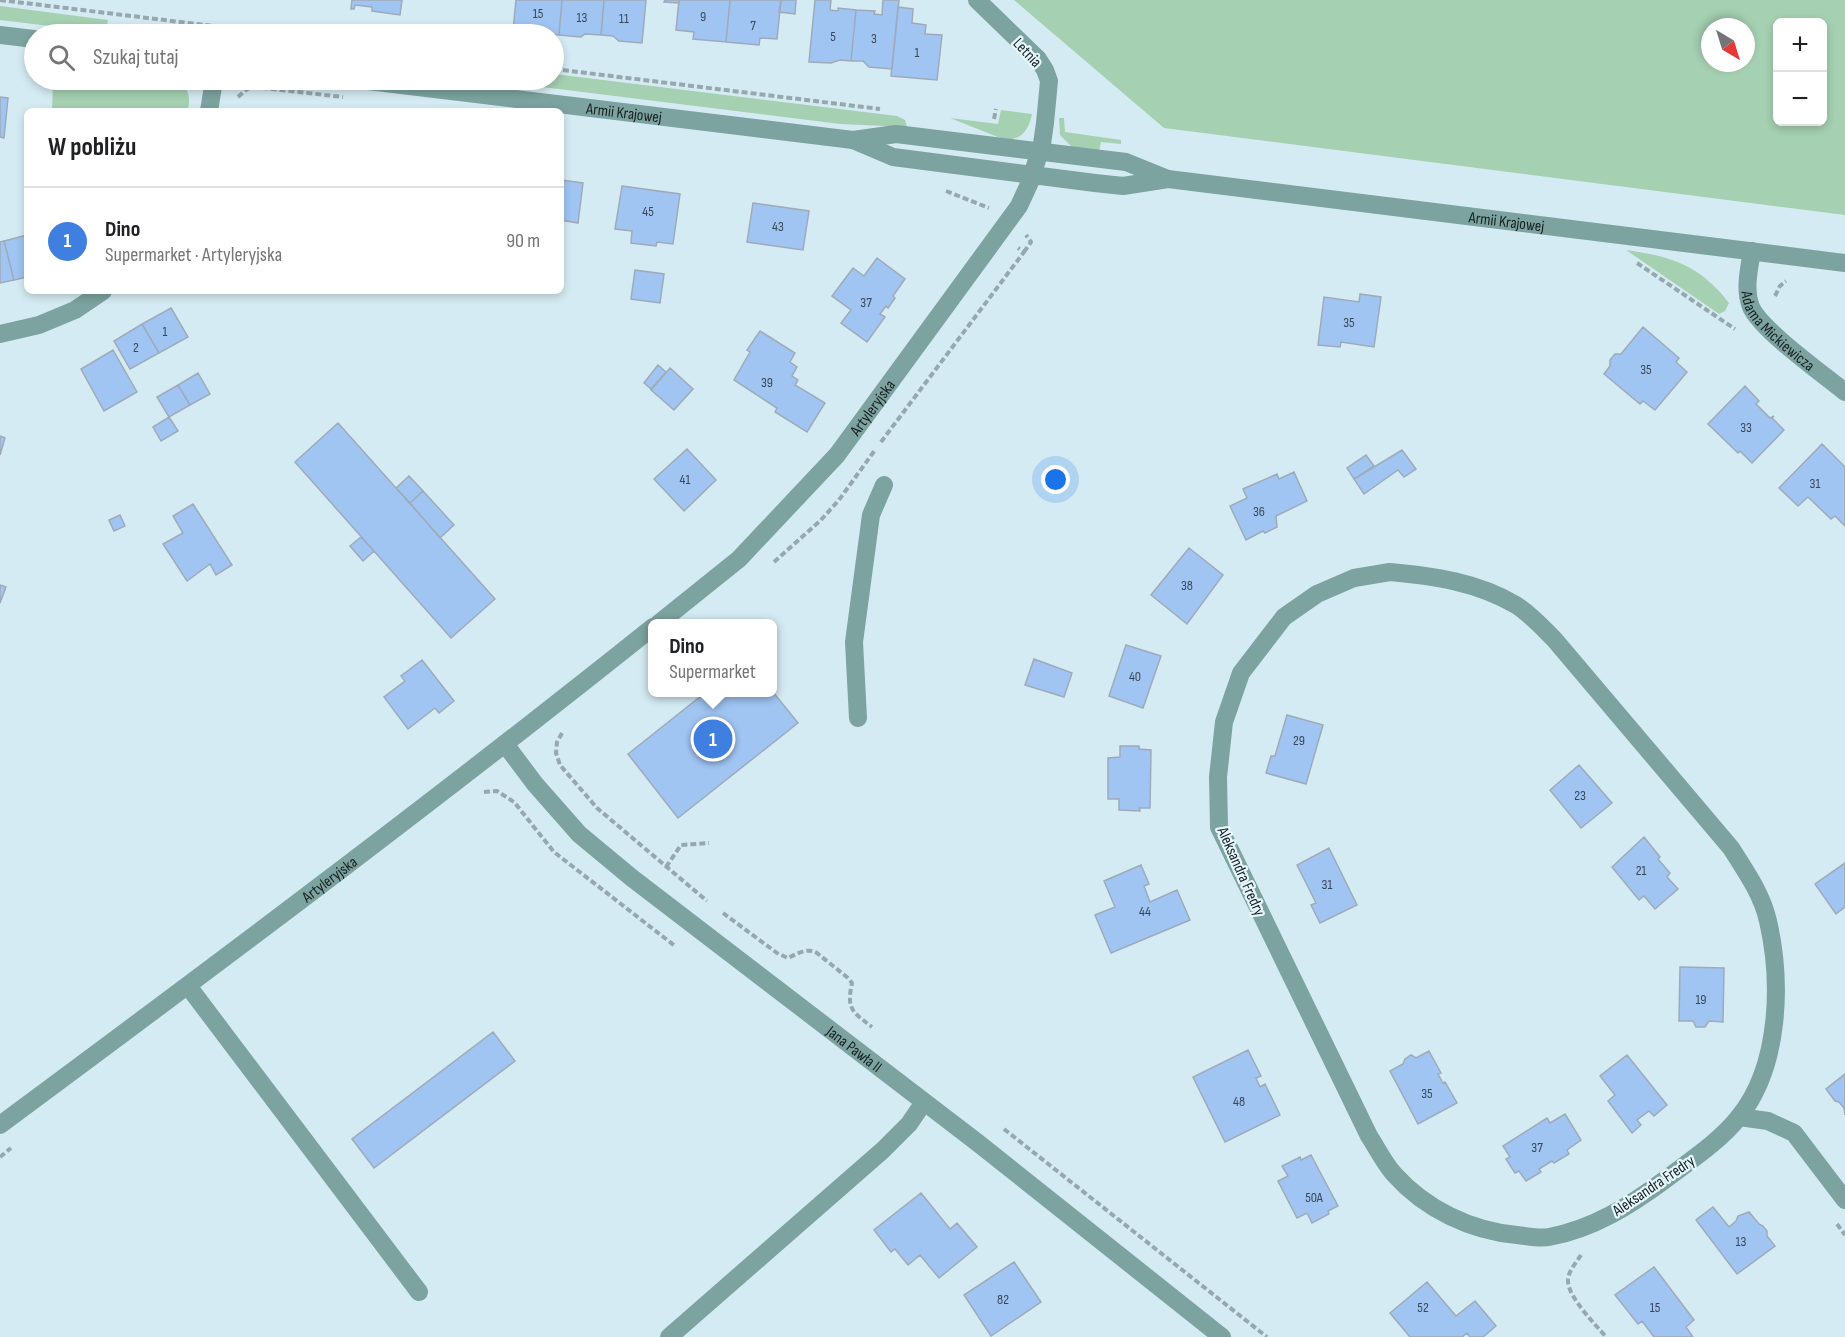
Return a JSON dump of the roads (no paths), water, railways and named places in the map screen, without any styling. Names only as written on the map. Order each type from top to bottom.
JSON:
[{"type":"street","name":"Letnia","points":[[977,0],[1038,59],[1045,70],[1049,81],[1049,92],[1039,152]]},
{"type":"street","points":[[0,35],[24,38]]},
{"type":"street","points":[[209,108],[212,90]]},
{"type":"street","name":"Armii Krajowej","points":[[442,90],[853,140],[896,134],[1126,162],[1168,179],[1845,262]]},
{"type":"street","name":"Armii Krajowej","points":[[853,140],[892,157],[1032,175],[1123,186],[1168,179]]},
{"type":"street","name":"Artyleryjska","points":[[664,619],[739,559],[837,454],[1009,222],[1019,206],[1039,152]]},
{"type":"street","name":"Adama Mickiewicza","points":[[1752,251],[1747,287],[1755,313],[1766,328],[1845,392]]},
{"type":"street","points":[[0,334],[39,325],[66,313],[98,294]]},
{"type":"street","points":[[858,718],[854,642],[871,515],[884,485]]},
{"type":"street","name":"Aleksandra Fredry","points":[[1390,572],[1434,576],[1478,587],[1515,605],[1554,639],[1731,848],[1758,893],[1767,919],[1776,974],[1774,1023],[1767,1059],[1752,1096],[1739,1117],[1712,1144],[1634,1202],[1601,1220],[1546,1238],[1500,1234],[1468,1224],[1426,1204],[1394,1173],[1369,1136],[1220,827],[1218,777],[1224,722],[1241,673],[1284,617],[1317,594],[1354,578],[1390,572]]},
{"type":"street","name":"Artyleryjska","points":[[0,1125],[188,986],[505,744],[648,631]]},
{"type":"street","name":"Jana Pawła II","points":[[505,744],[535,784],[579,834],[632,878],[924,1102],[1222,1337]]},
{"type":"street","points":[[188,986],[419,1292]]},
{"type":"street","points":[[669,1337],[883,1150],[909,1124],[924,1102]]},
{"type":"street","points":[[1739,1117],[1768,1121],[1794,1133],[1845,1200]]},
{"type":"place","name":"Dino","points":[[713,739]]}]
